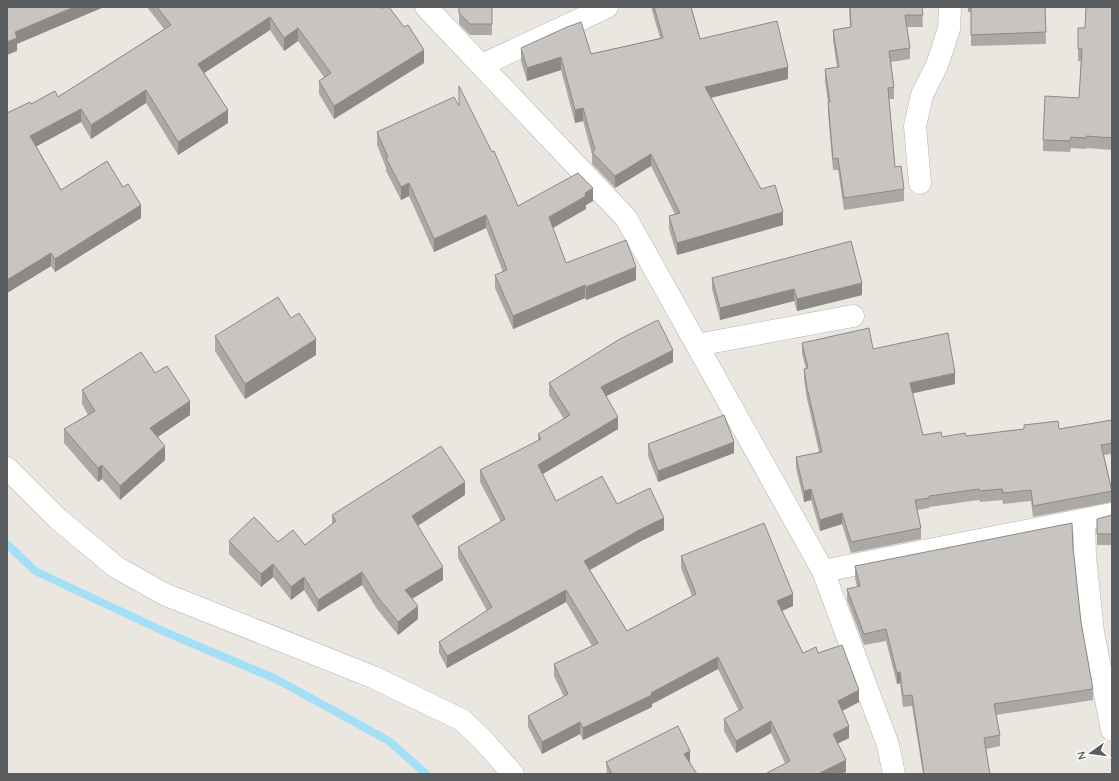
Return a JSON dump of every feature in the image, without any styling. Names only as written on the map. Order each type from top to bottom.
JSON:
[{"type":"street","points":[[426,7],[626,218],[823,570],[888,745],[894,774]]},
{"type":"street","points":[[482,66],[607,7]]},
{"type":"street","points":[[920,183],[916,126],[922,95],[938,65],[949,29],[950,7]]},
{"type":"street","points":[[697,345],[853,316]]},
{"type":"street","points":[[7,468],[58,519],[116,567],[164,594],[373,677],[462,720],[482,739],[513,774]]},
{"type":"street","points":[[823,570],[1112,514]]},
{"type":"street","points":[[1084,520],[1085,557],[1093,632],[1112,730]]},
{"type":"building","points":[[7,7],[74,7],[15,32],[17,38],[7,42]]},
{"type":"building","points":[[157,7],[389,7],[404,27],[408,25],[424,50],[334,106],[319,81],[331,73],[298,28],[284,38],[270,17],[198,64],[228,110],[178,142],[146,90],[91,125],[81,109],[30,136],[61,190],[107,161],[123,187],[128,184],[141,205],[55,259],[51,253],[7,280],[7,113],[30,102],[31,104],[55,91],[58,97],[171,25]]},
{"type":"building","points":[[459,7],[492,7],[492,24],[470,24],[459,13]]},
{"type":"building","points":[[654,7],[691,7],[700,39],[777,21],[788,67],[705,87],[761,189],[775,185],[783,212],[677,243],[669,216],[680,213],[651,154],[615,176],[592,152],[595,150],[583,108],[575,110],[561,57],[527,68],[521,48],[581,22],[591,54],[663,38]]},
{"type":"building","points":[[850,7],[922,7],[923,15],[905,15],[910,48],[889,51],[894,87],[888,88],[895,167],[901,166],[904,189],[844,198],[838,158],[833,159],[828,102],[830,102],[825,69],[839,67],[833,30],[851,27]]},
{"type":"building","points":[[971,7],[1045,7],[1046,32],[971,35]]},
{"type":"building","points":[[1086,7],[1112,7],[1112,138],[1086,136],[1086,138],[1071,137],[1070,141],[1043,140],[1045,96],[1079,98],[1082,49],[1078,49],[1078,28],[1085,28]]},
{"type":"building","points":[[459,86],[492,152],[494,151],[518,206],[578,173],[593,188],[585,193],[586,196],[549,217],[566,263],[626,240],[636,267],[586,287],[585,285],[513,316],[495,275],[507,270],[486,215],[434,239],[409,183],[401,187],[386,158],[388,157],[377,132],[454,97],[459,106]]},
{"type":"building","points":[[851,241],[862,283],[797,299],[794,289],[720,308],[712,278]]},
{"type":"building","points":[[278,297],[291,318],[299,313],[316,339],[245,384],[215,336]]},
{"type":"building","points":[[658,320],[673,350],[601,387],[618,417],[538,465],[556,501],[602,476],[617,504],[650,488],[664,518],[641,529],[584,561],[627,631],[696,594],[681,556],[764,523],[793,594],[777,601],[803,653],[816,647],[818,653],[842,645],[859,690],[838,701],[849,726],[833,734],[846,760],[818,774],[765,774],[790,761],[771,721],[736,741],[724,719],[743,708],[718,657],[651,693],[652,695],[583,728],[580,722],[542,742],[528,716],[568,694],[554,664],[598,643],[566,590],[447,656],[439,642],[492,607],[458,547],[505,519],[480,470],[541,439],[538,434],[570,415],[549,383],[620,339]]},
{"type":"building","points":[[869,328],[873,349],[948,333],[955,373],[910,383],[923,435],[941,432],[942,437],[965,433],[966,436],[1024,429],[1024,425],[1058,421],[1059,429],[1112,420],[1112,443],[1101,445],[1112,491],[1033,506],[1031,490],[1003,493],[1002,489],[980,491],[979,489],[929,496],[929,498],[915,500],[921,528],[851,542],[842,513],[820,520],[811,489],[804,491],[796,457],[822,452],[807,388],[804,369],[808,368],[802,343]]},
{"type":"building","points":[[141,352],[155,373],[167,366],[190,401],[150,428],[165,446],[120,486],[102,465],[98,468],[64,429],[95,411],[82,390]]},
{"type":"building","points":[[724,415],[734,442],[658,471],[648,444]]},
{"type":"building","points":[[441,446],[465,482],[412,516],[443,567],[405,590],[418,606],[398,622],[377,596],[362,572],[318,600],[304,577],[291,587],[273,564],[261,574],[229,541],[254,517],[278,542],[293,530],[305,545],[336,521],[332,515]]},
{"type":"building","points":[[1112,515],[1112,534],[1097,534],[1097,519]]},
{"type":"building","points":[[1072,523],[1081,622],[1093,689],[994,704],[1000,735],[984,738],[990,774],[924,774],[912,695],[903,696],[900,672],[897,673],[886,629],[864,634],[847,589],[860,586],[855,566]]},
{"type":"building","points":[[678,726],[690,751],[684,754],[697,774],[612,774],[606,762]]},
{"type":"waterway","points":[[7,544],[35,571],[165,632],[276,679],[389,741],[426,774]]}]
